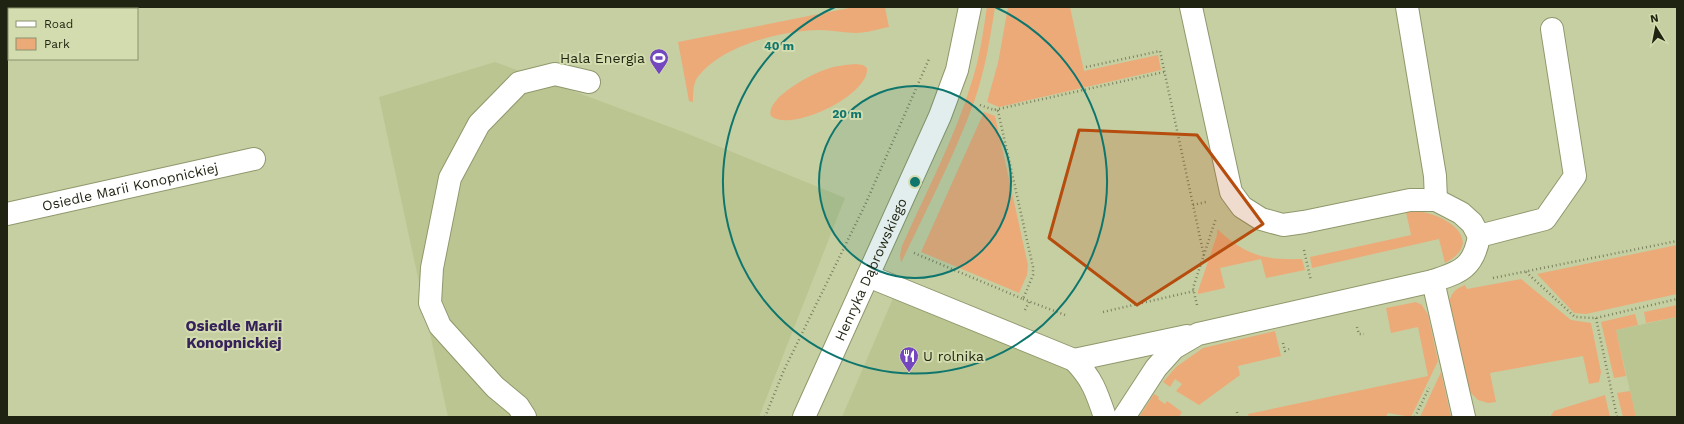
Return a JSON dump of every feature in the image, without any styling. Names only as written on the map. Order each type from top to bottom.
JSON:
[{"type":"street","name":"Henryka Dąbrowskiego","points":[[804,417],[940,116],[957,70],[970,7]]},
{"type":"street","points":[[1074,360],[1433,281],[1451,275],[1467,266],[1476,251],[1479,236],[1472,223],[1461,213],[1436,200],[1410,200],[1283,225],[1261,219],[1242,207],[1231,192],[1191,7]]},
{"type":"street","points":[[1407,7],[1435,176],[1436,200]]},
{"type":"street","points":[[1479,236],[1545,219],[1575,176],[1552,30]]},
{"type":"street","points":[[525,417],[518,406],[495,386],[440,326],[430,303],[432,268],[450,178],[479,124],[519,83],[555,74],[589,82]]},
{"type":"street","name":"Osiedle Marii Konopnickiej","points":[[7,214],[254,159]]},
{"type":"street","points":[[868,276],[1074,360],[1086,372],[1095,387],[1105,417]]},
{"type":"street","points":[[1433,281],[1464,417]]},
{"type":"street","points":[[1124,417],[1156,368],[1174,348],[1201,333]]},
{"type":"path","points":[[1086,67],[1160,52],[1204,256],[1194,291],[1201,333]]},
{"type":"path","points":[[765,417],[784,370],[865,205],[930,57]]},
{"type":"path","points":[[994,110],[1164,72]]},
{"type":"path","points":[[980,105],[998,111],[1033,267],[1033,275],[1023,299]]},
{"type":"path","points":[[1298,223],[1317,306]]},
{"type":"path","points":[[1467,266],[1487,279],[1677,241]]},
{"type":"path","points":[[914,253],[1065,315]]},
{"type":"path","points":[[1526,271],[1575,317],[1596,318],[1677,299]]},
{"type":"path","points":[[1103,312],[1194,291]]},
{"type":"path","points":[[1596,318],[1617,417]]},
{"type":"path","points":[[1237,412],[1238,417]]},
{"type":"highlighted area","points":[[1079,130],[1197,135],[1263,224],[1137,305],[1049,238]]},
{"type":"shaded area","points":[[495,62],[686,133],[845,198],[759,417],[448,417],[379,97]]},
{"type":"shaded area","points":[[897,289],[1074,360],[1105,417],[842,417]]},
{"type":"shaded area","points":[[1677,317],[1677,417],[1636,417],[1616,330]]},
{"type":"green space","points":[[854,7],[885,7],[889,27],[860,33],[824,30],[804,31],[787,33],[753,42],[721,57],[708,67],[697,78],[694,86],[693,102],[689,101],[678,42]]},
{"type":"green space","points":[[987,7],[995,7],[984,67],[974,102],[949,163],[901,263],[900,255],[902,246],[940,165],[965,102],[975,72]]},
{"type":"green space","points":[[1008,7],[1070,7],[1084,71],[1158,55],[1161,70],[999,107],[987,102],[998,63]]},
{"type":"green space","points":[[855,64],[863,65],[867,68],[865,79],[843,100],[811,115],[795,119],[781,120],[771,116],[771,109],[775,102],[790,88],[817,73],[840,66]]},
{"type":"green space","points":[[984,112],[995,116],[1028,265],[1027,275],[1019,293],[921,252]]},
{"type":"green space","points":[[1411,211],[1435,215],[1447,221],[1456,228],[1461,236],[1462,245],[1457,254],[1445,263],[1439,239],[1312,268],[1310,257],[1411,235],[1406,212]]},
{"type":"green space","points":[[1217,229],[1247,251],[1276,259],[1302,259],[1305,270],[1266,278],[1261,259],[1220,268],[1225,288],[1198,294],[1217,235]]},
{"type":"green space","points":[[1677,245],[1677,294],[1586,314],[1574,313],[1537,274]]},
{"type":"green space","points":[[1521,279],[1571,320],[1591,323],[1601,372],[1599,382],[1589,384],[1583,356],[1490,373],[1496,402],[1488,403],[1478,400],[1466,388],[1448,309],[1452,294],[1454,291],[1465,285],[1467,289]]},
{"type":"green space","points":[[1416,302],[1422,305],[1428,315],[1438,361],[1411,417],[1388,413],[1386,417],[1249,417],[1248,414],[1428,376],[1418,327],[1391,333],[1386,308]]},
{"type":"green space","points":[[1677,305],[1677,317],[1646,323],[1644,312]]},
{"type":"green space","points":[[1635,314],[1638,325],[1616,330],[1626,376],[1614,378],[1601,322]]},
{"type":"green space","points":[[1275,331],[1281,356],[1238,366],[1240,375],[1199,405],[1176,391],[1182,384],[1175,379],[1170,387],[1163,382],[1176,367],[1203,348]]},
{"type":"green space","points":[[1441,372],[1451,417],[1420,417]]},
{"type":"green space","points":[[1630,391],[1636,417],[1623,417],[1617,393]]},
{"type":"green space","points":[[1154,394],[1165,404],[1167,401],[1182,412],[1179,417],[1139,417]]},
{"type":"green space","points":[[1605,395],[1610,417],[1550,417],[1554,411]]},
{"type":"place","name":"Hala Energia","points":[[659,75]]},
{"type":"place","name":"U rolnika","points":[[909,373]]},
{"type":"district","name":"Osiedle Marii Konopnickiej","points":[[234,334]]}]
